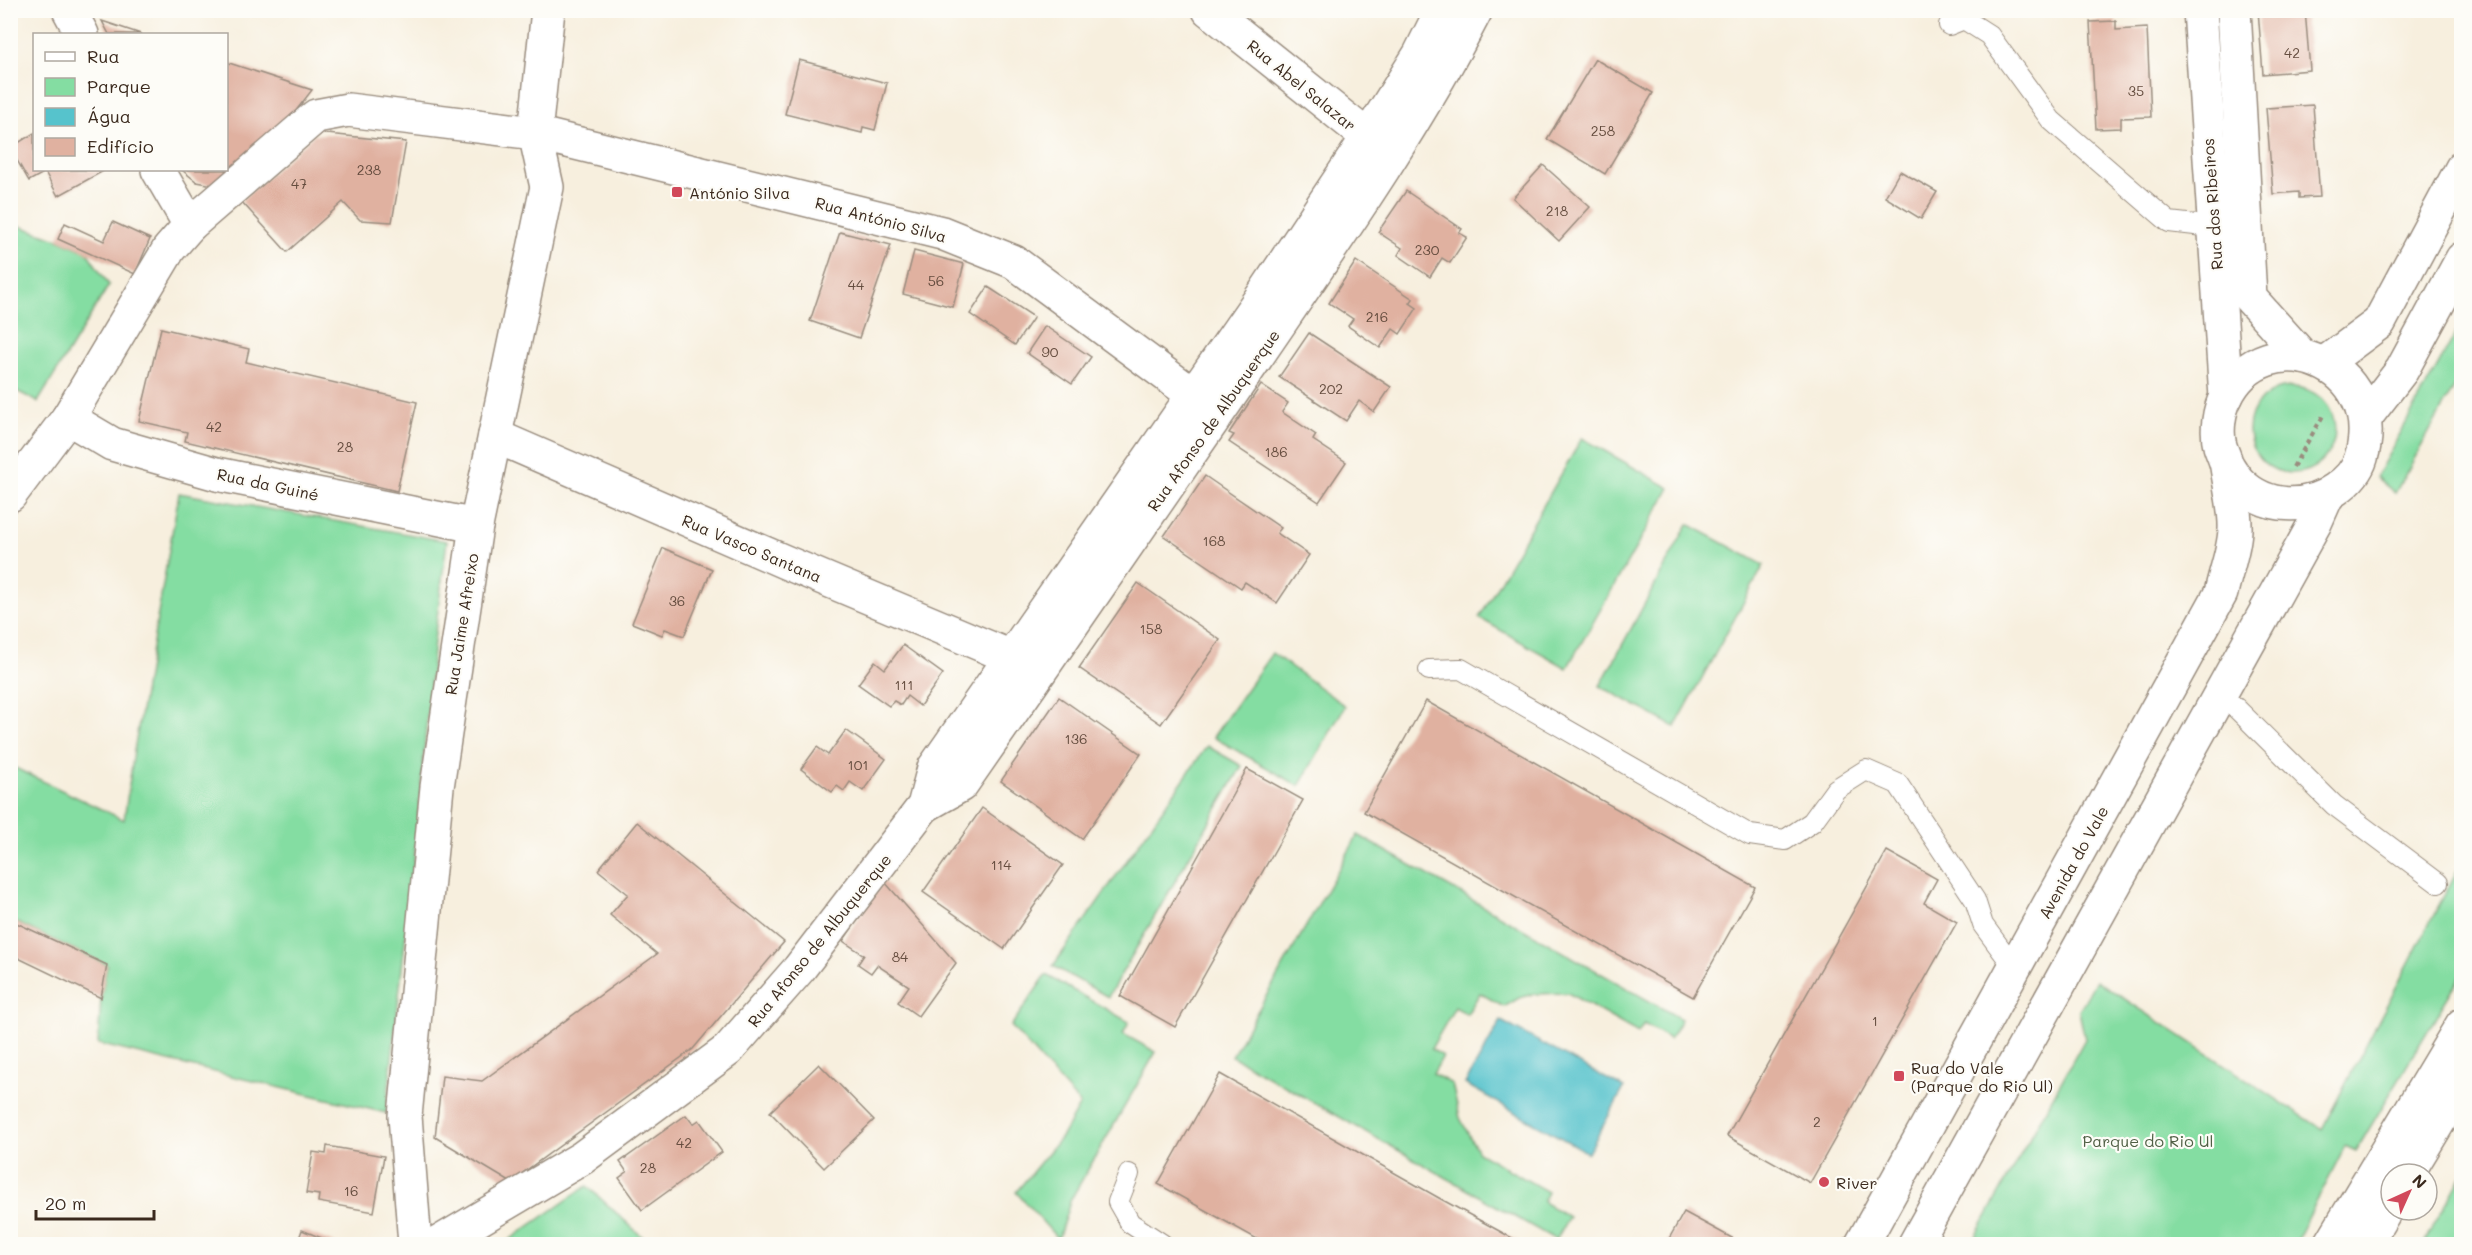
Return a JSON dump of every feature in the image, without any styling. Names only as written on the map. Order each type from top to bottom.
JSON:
[{"type":"main road","points":[[69,10],[81,33]]},
{"type":"main road","name":"Rua Jaime Afreixo","points":[[415,1245],[405,1116],[437,788],[476,526],[547,187],[535,133],[549,10]]},
{"type":"main road","name":"Rua Abel Salazar","points":[[1209,10],[1368,137]]},
{"type":"main road","name":"Rua Afonso de Albuquerque","points":[[924,806],[961,785],[1205,404],[1263,296],[1420,54],[1442,10]]},
{"type":"main road","name":"Rua Afonso de Albuquerque","points":[[437,1245],[582,1158],[728,1050],[799,969],[924,806],[934,768],[1011,657],[1390,158],[1444,71],[1476,10]]},
{"type":"main road","name":"Rua dos Ribeiros","points":[[2200,10],[2226,397]]},
{"type":"main road","name":"Rua dos Ribeiros","points":[[2234,10],[2250,298],[2324,366]]},
{"type":"main road","name":"Rua António Silva","points":[[10,495],[68,418],[169,249],[190,225],[316,116],[348,110],[535,133],[952,237],[1014,262],[1205,404]]},
{"type":"main road","points":[[2324,366],[2379,323],[2462,168]]},
{"type":"main road","points":[[159,171],[190,225]]},
{"type":"main road","points":[[2365,417],[2402,370],[2462,259]]},
{"type":"main road","name":"Avenida do Vale","points":[[1862,1245],[2221,593],[2235,530],[2227,465],[2219,443],[2219,419],[2226,397],[2239,379],[2257,365],[2279,357],[2324,366],[2358,396],[2365,417],[2366,441],[2359,463],[2346,482],[2327,496],[2305,504],[2282,504],[2260,497],[2241,483],[2227,465]]},
{"type":"main road","name":"Rua da Guiné","points":[[68,418],[112,444],[217,474],[476,526]]},
{"type":"main road","name":"Rua Vasco Santana","points":[[495,436],[1011,657]]},
{"type":"main road","name":"Avenida do Vale","points":[[1915,1245],[2315,523],[2327,496]]},
{"type":"main road","points":[[2331,1245],[2462,1024]]},
{"type":"main road","points":[[2414,1162],[2462,1083]]},
{"type":"main road","points":[[2365,1245],[2379,1221]]},
{"type":"lane","points":[[1948,25],[1964,19],[1989,35],[2051,120],[2169,222],[2214,227]]},
{"type":"lane","points":[[1429,669],[1461,669],[1750,835],[1785,840],[1812,822],[1836,789],[1866,770],[1898,784],[1975,900],[1983,926],[2014,967]]},
{"type":"lane","points":[[2218,697],[2236,708],[2334,805],[2438,883]]},
{"type":"lane","points":[[1129,1174],[1118,1202],[1130,1223],[1162,1245]]},
{"type":"path","points":[[2274,501],[2324,366]]},
{"type":"green space","points":[[10,223],[58,239],[87,252],[109,285],[38,402],[11,388]]},
{"type":"green space","points":[[2461,324],[2461,375],[2395,493],[2376,477]]},
{"type":"green space","points":[[2292,387],[2308,391],[2322,400],[2331,414],[2335,430],[2331,446],[2322,460],[2308,469],[2292,473],[2276,469],[2262,460],[2253,446],[2249,430],[2253,414],[2262,400],[2276,391]]},
{"type":"green space","points":[[1582,438],[1670,488],[1567,668],[1479,618]]},
{"type":"green space","points":[[179,493],[447,541],[434,641],[415,851],[386,1113],[98,1044],[101,998],[107,965],[11,920],[11,766],[124,820]]},
{"type":"green space","points":[[1688,524],[1764,565],[1675,727],[1600,686]]},
{"type":"green space","points":[[1272,653],[1345,706],[1299,786],[1213,737]]},
{"type":"green space","points":[[1207,746],[1242,766],[1108,997],[1053,966]]},
{"type":"green space","points":[[1358,835],[1681,1019],[1670,1039],[1644,1024],[1638,1033],[1568,993],[1535,994],[1519,998],[1504,1007],[1480,993],[1467,1014],[1455,1007],[1431,1049],[1443,1056],[1433,1074],[1452,1084],[1460,1118],[1478,1152],[1548,1192],[1543,1202],[1569,1217],[1556,1240],[1232,1056]]},
{"type":"green space","name":"Parque do Rio Ul","points":[[2461,863],[2461,975],[2356,1151],[2345,1146],[2295,1244],[1971,1244],[2085,1039],[2079,1011],[2096,980],[2322,1129]]},
{"type":"green space","points":[[1046,975],[1129,1022],[1123,1034],[1156,1052],[1071,1199],[1058,1239],[1016,1192],[1062,1136],[1080,1104],[1011,1026]]},
{"type":"green space","points":[[2461,1177],[2461,1244],[2423,1244],[2435,1222],[2439,1222],[2439,1216]]},
{"type":"green space","points":[[587,1186],[650,1244],[505,1243]]},
{"type":"water","points":[[1501,1021],[1624,1088],[1588,1153],[1465,1084]]},
{"type":"building","points":[[2258,10],[2305,10],[2310,70],[2263,74]]},
{"type":"building","points":[[102,21],[138,33],[108,33]]},
{"type":"building","points":[[2116,21],[2116,30],[2147,28],[2151,117],[2121,118],[2121,128],[2096,129],[2090,22]]},
{"type":"building","points":[[1595,59],[1653,93],[1605,174],[1547,139]]},
{"type":"building","points":[[799,60],[887,83],[875,130],[863,127],[862,133],[785,114]]},
{"type":"building","points":[[228,63],[312,90],[288,121],[213,185],[197,182],[183,171],[228,171]]},
{"type":"building","points":[[2313,105],[2320,197],[2299,198],[2299,192],[2273,194],[2266,108]]},
{"type":"building","points":[[33,134],[33,171],[103,171],[58,196],[45,172],[29,181],[10,148]]},
{"type":"building","points":[[327,134],[406,142],[392,222],[360,220],[343,202],[287,252],[241,201],[314,135]]},
{"type":"building","points":[[1543,165],[1590,207],[1559,241],[1513,198]]},
{"type":"building","points":[[1900,171],[1937,192],[1921,219],[1885,197]]},
{"type":"building","points":[[1406,191],[1462,229],[1459,233],[1467,237],[1450,263],[1442,258],[1430,277],[1398,255],[1402,248],[1378,232]]},
{"type":"building","points":[[113,222],[150,239],[135,274],[58,239],[65,223],[104,241]]},
{"type":"building","points":[[840,232],[891,245],[859,338],[810,321]]},
{"type":"building","points":[[914,251],[964,264],[953,307],[903,294]]},
{"type":"building","points":[[1356,261],[1413,299],[1410,303],[1417,308],[1400,334],[1393,329],[1380,348],[1348,326],[1353,319],[1329,303]]},
{"type":"building","points":[[988,287],[1034,317],[1015,345],[970,314]]},
{"type":"building","points":[[1045,326],[1091,357],[1072,384],[1027,353]]},
{"type":"building","points":[[161,328],[249,349],[246,362],[417,402],[397,491],[185,441],[187,432],[139,421]]},
{"type":"building","points":[[1309,333],[1391,387],[1374,412],[1359,401],[1346,421],[1279,377]]},
{"type":"building","points":[[1261,385],[1288,403],[1282,412],[1316,435],[1313,440],[1346,462],[1319,502],[1229,442],[1234,435],[1229,433]]},
{"type":"building","points":[[1205,476],[1281,528],[1277,533],[1309,555],[1277,603],[1245,582],[1241,588],[1164,536]]},
{"type":"building","points":[[663,548],[712,569],[684,636],[665,629],[662,635],[632,623]]},
{"type":"building","points":[[1138,583],[1220,640],[1161,724],[1079,668]]},
{"type":"building","points":[[903,645],[943,674],[920,706],[907,696],[901,705],[894,701],[889,706],[858,684],[875,661],[885,669]]},
{"type":"building","points":[[1059,697],[1141,754],[1082,839],[1001,781]]},
{"type":"building","points":[[1426,701],[1755,887],[1693,997],[1364,812]]},
{"type":"building","points":[[846,730],[886,759],[863,791],[850,782],[844,791],[837,786],[832,792],[801,769],[817,747],[828,755]]},
{"type":"building","points":[[1247,769],[1303,800],[1175,1027],[1120,996]]},
{"type":"building","points":[[982,808],[1063,865],[1004,949],[923,892]]},
{"type":"building","points":[[637,822],[784,942],[693,1049],[510,1182],[435,1137],[442,1076],[482,1081],[657,954],[610,915],[628,894],[598,870]]},
{"type":"building","points":[[1887,851],[1937,879],[1924,903],[1957,922],[1810,1183],[1727,1136]]},
{"type":"building","points":[[884,881],[956,963],[918,1016],[898,1002],[909,986],[877,965],[871,973],[858,964],[864,955],[843,941]]},
{"type":"building","points":[[10,920],[107,965],[101,998],[10,954]]},
{"type":"building","points":[[819,1064],[874,1120],[824,1168],[770,1112]]},
{"type":"building","points":[[1220,1074],[1523,1244],[1266,1244],[1158,1184]]},
{"type":"building","points":[[686,1115],[693,1124],[699,1120],[722,1152],[642,1210],[619,1178],[627,1172],[620,1162]]},
{"type":"building","points":[[327,1146],[384,1156],[374,1212],[318,1202],[319,1195],[306,1193],[313,1152],[326,1154]]},
{"type":"building","points":[[1684,1212],[1743,1244],[1666,1244]]},
{"type":"building","points":[[302,1230],[336,1244],[297,1244]]},
{"type":"place","name":"António Silva","points":[[677,192]]},
{"type":"place","name":"Rua do Vale (Parque do Rio Ul)","points":[[1899,1076]]},
{"type":"place","name":"River","points":[[1824,1182]]}]
